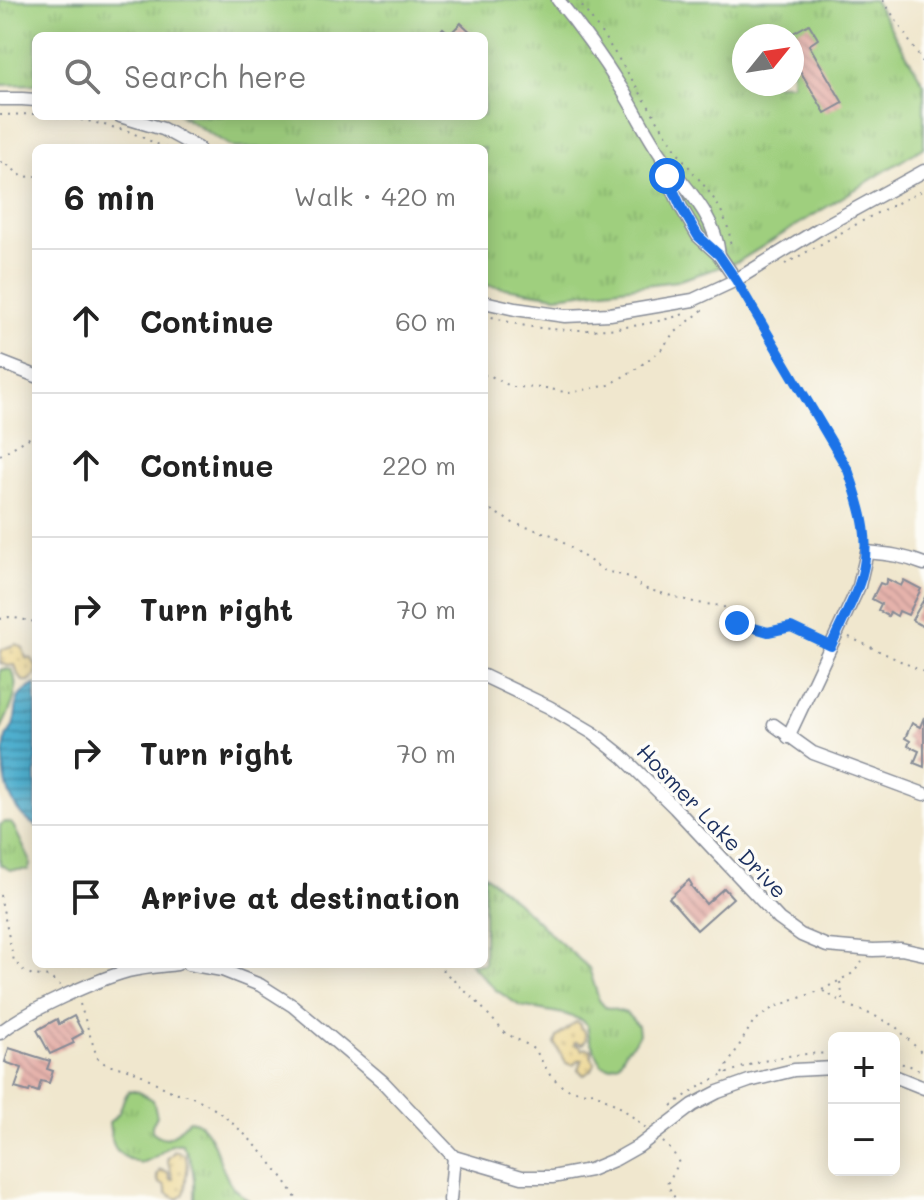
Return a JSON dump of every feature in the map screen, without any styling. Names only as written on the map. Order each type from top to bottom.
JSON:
[{"type":"street","points":[[558,0],[582,29],[662,155],[667,176],[698,236],[720,257],[736,280]]},
{"type":"street","points":[[0,99],[32,100]]},
{"type":"street","points":[[133,120],[163,129],[191,144]]},
{"type":"street","points":[[488,303],[557,315],[610,314],[693,300],[736,280],[858,206],[924,171]]},
{"type":"street","points":[[0,362],[32,374]]},
{"type":"street","points":[[788,737],[859,586],[867,552],[892,554],[924,564]]},
{"type":"street","name":"Hosmer Lake Drive","points":[[488,678],[549,707],[593,733],[622,756],[779,919],[801,935],[827,946],[901,949],[924,954]]},
{"type":"street","points":[[774,725],[813,753],[924,794]]},
{"type":"street","points":[[0,1033],[72,994],[128,971],[149,968]]},
{"type":"street","points":[[211,968],[260,985],[293,1006],[382,1081],[454,1157],[522,1177],[552,1177],[590,1170],[639,1146],[693,1105],[718,1092],[794,1070],[828,1068]]},
{"type":"street","points":[[900,1078],[924,1088]]},
{"type":"street","points":[[450,1200],[454,1157]]},
{"type":"path","points":[[577,0],[686,165],[722,213],[731,234],[730,250],[720,257]]},
{"type":"path","points":[[883,0],[924,64]]},
{"type":"path","points":[[0,115],[32,114]]},
{"type":"path","points":[[80,120],[128,131],[157,144]]},
{"type":"path","points":[[0,162],[23,177],[32,176]]},
{"type":"path","points":[[783,265],[924,190]]},
{"type":"path","points":[[736,280],[848,470],[859,499],[867,552]]},
{"type":"path","points":[[488,375],[512,387],[546,388],[569,393],[609,385],[661,350],[672,335],[707,307]]},
{"type":"path","points":[[0,455],[32,436]]},
{"type":"path","points":[[488,508],[513,523],[552,535],[605,571],[630,577],[643,588],[697,603],[723,606],[737,623],[768,632],[791,627],[831,646]]},
{"type":"path","points":[[0,619],[9,617],[32,621]]},
{"type":"path","points":[[837,632],[924,672]]},
{"type":"path","points":[[0,895],[14,961],[25,972],[49,977],[77,997],[97,1057],[108,1066],[138,1073],[173,1092],[207,1104],[267,1156],[297,1200]]},
{"type":"path","points":[[718,1092],[723,1071],[753,1022],[774,1007],[822,990],[853,973],[873,950]]},
{"type":"path","points":[[440,968],[505,1033],[536,1051],[550,1075],[562,1086],[578,1092],[594,1092],[623,1109],[673,1152],[679,1163],[667,1184],[676,1200]]},
{"type":"path","points":[[840,980],[844,1004]]},
{"type":"path","points":[[822,990],[844,1004],[896,1027],[924,1055]]},
{"type":"path","points":[[900,1063],[924,1072]]},
{"type":"green space","points":[[0,0],[874,0],[924,84],[924,147],[739,261],[677,281],[557,296],[488,286],[488,144],[227,144],[188,120],[488,120],[488,32],[32,32],[32,84],[0,85]]},
{"type":"green space","points":[[0,670],[12,670],[16,686],[0,731]]},
{"type":"green space","points":[[5,822],[14,827],[30,860],[28,870],[10,870],[0,864],[0,825]]},
{"type":"green space","points":[[488,877],[589,968],[599,1000],[605,1007],[626,1013],[638,1026],[639,1034],[619,1063],[609,1067],[602,1065],[590,1041],[587,1025],[582,1020],[520,1006],[496,990],[474,968],[488,968]]},
{"type":"green space","points":[[129,1091],[137,1091],[153,1100],[157,1116],[152,1131],[158,1136],[172,1136],[189,1120],[205,1129],[228,1180],[248,1200],[194,1200],[193,1170],[182,1144],[170,1146],[141,1163],[120,1154],[113,1144],[109,1122],[120,1111]]},
{"type":"sand","points":[[16,644],[23,648],[26,658],[32,659],[32,678],[23,681],[15,665],[0,663],[1,650]]},
{"type":"sand","points":[[576,1022],[585,1032],[586,1039],[583,1044],[575,1042],[574,1045],[582,1050],[592,1050],[591,1057],[595,1063],[592,1070],[584,1075],[578,1070],[582,1060],[573,1065],[566,1063],[555,1044],[557,1037]]},
{"type":"sand","points":[[175,1151],[184,1154],[188,1165],[185,1191],[179,1199],[167,1193],[157,1176],[160,1170],[168,1172],[170,1179],[173,1179],[167,1159]]},
{"type":"water","points":[[32,686],[32,823],[12,799],[4,762],[6,737],[13,726],[17,702]]},
{"type":"building","points":[[461,23],[471,32],[452,32]]},
{"type":"building","points":[[809,24],[818,39],[809,45],[843,103],[825,113],[804,78],[804,27]]},
{"type":"building","points":[[887,579],[901,586],[904,580],[921,589],[908,615],[899,611],[897,616],[890,612],[888,616],[878,610],[881,604],[872,599],[880,583],[885,585]]},
{"type":"building","points":[[924,599],[924,627],[912,620]]},
{"type":"building","points":[[924,717],[924,767],[914,763],[919,751],[908,746],[910,741],[905,738],[912,723],[920,727]]},
{"type":"building","points":[[689,880],[706,904],[724,888],[733,898],[697,930],[669,898]]},
{"type":"building","points":[[74,1016],[83,1033],[72,1039],[74,1043],[50,1054],[37,1030],[57,1019],[59,1024]]},
{"type":"building","points":[[9,1048],[50,1061],[47,1069],[53,1071],[49,1083],[41,1081],[38,1092],[15,1088],[22,1068],[5,1062]]},
{"type":"route","points":[[667,176],[698,236],[719,255],[736,280],[848,470],[864,523],[867,552],[859,586],[831,646],[791,627],[768,632],[737,623]]}]
